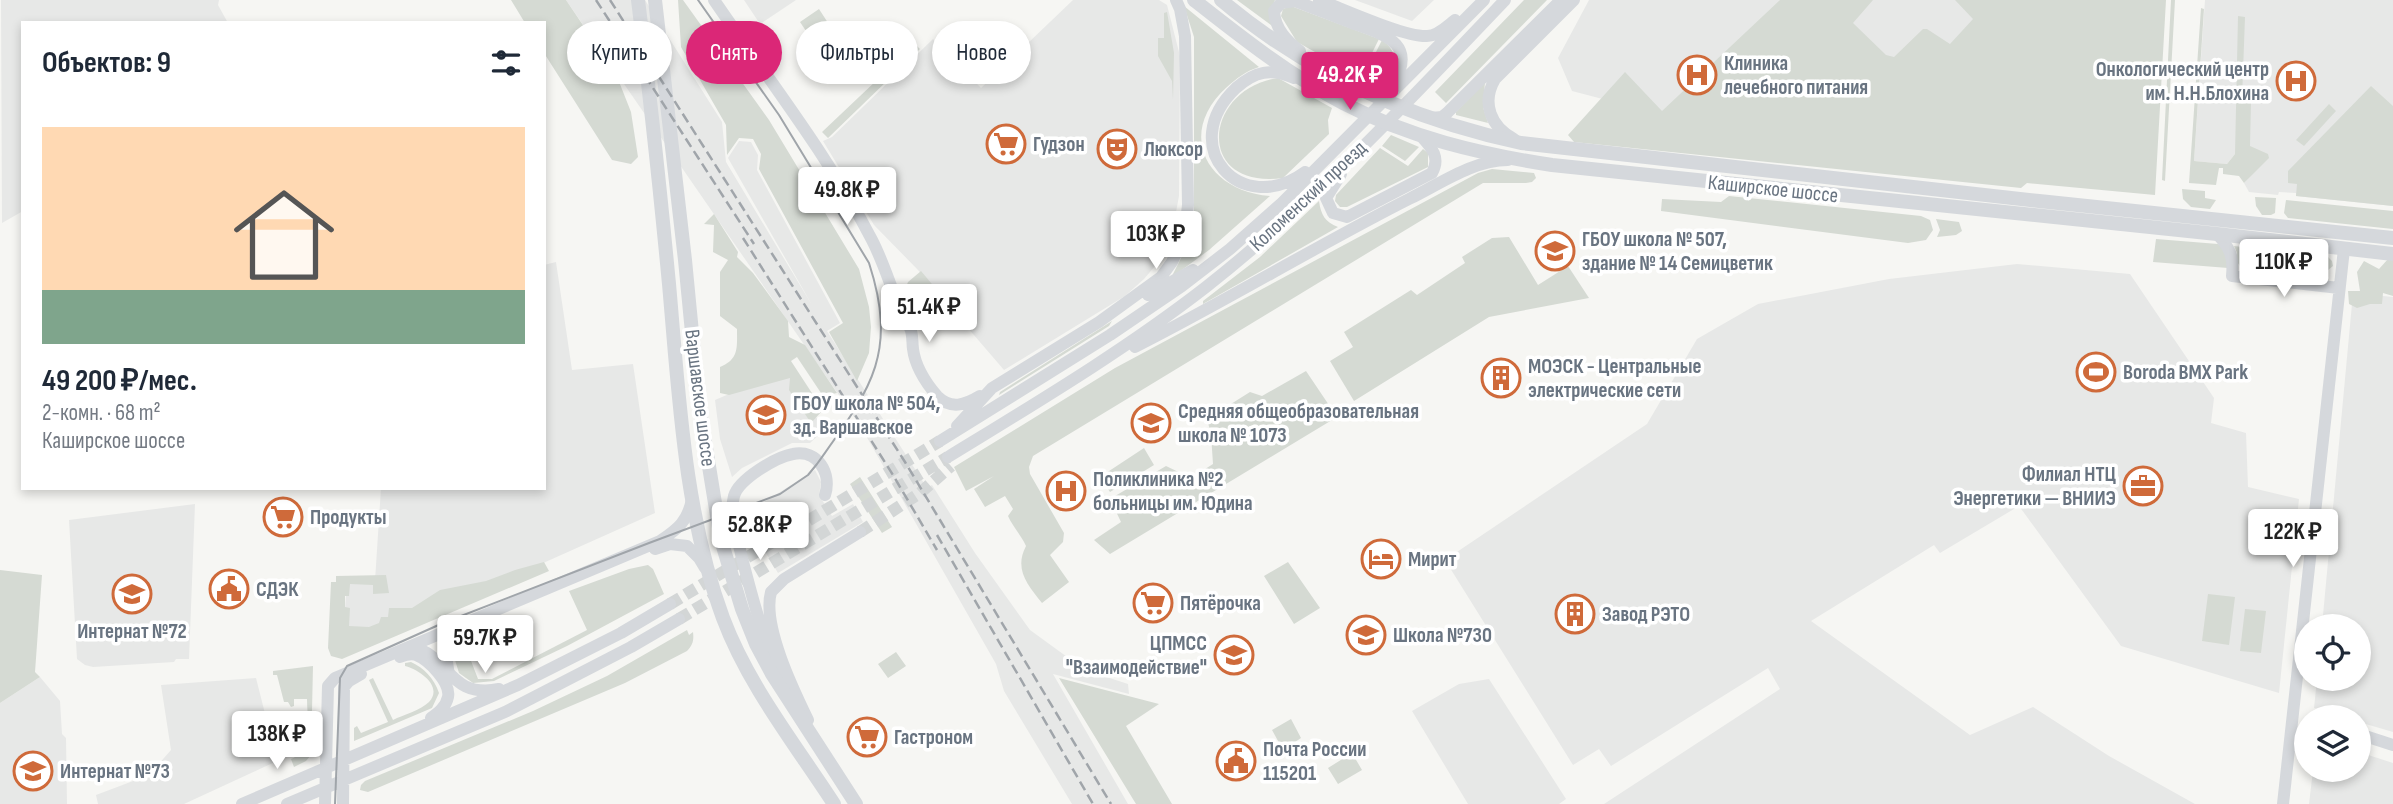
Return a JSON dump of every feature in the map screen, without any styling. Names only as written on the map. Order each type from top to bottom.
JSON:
[{"type":"main road","name":"Варшавское шоссе","points":[[638,0],[654,130],[681,424],[708,572],[723,620],[747,672],[834,804]]},
{"type":"main road","name":"Варшавское шоссе","points":[[655,0],[699,407],[721,540],[742,609],[756,644],[772,674],[856,804]]},
{"type":"main road","points":[[713,0],[854,205],[881,257],[902,316],[911,328],[913,350],[920,370],[943,401],[959,406],[968,403],[1099,322],[1230,249]]},
{"type":"main road","points":[[1099,322],[1161,277],[1172,262],[1185,231],[1188,205],[1185,36],[1176,0]]},
{"type":"main road","name":"Каширское шоссе","points":[[1194,0],[1252,45],[1345,104],[1417,135],[1472,151],[1516,160],[2393,254]]},
{"type":"main road","name":"Каширское шоссе","points":[[1221,0],[1243,19],[1356,90],[1424,118],[1521,143],[2393,238]]},
{"type":"main road","points":[[1319,0],[1410,34],[1427,36],[1440,32],[1482,0]]},
{"type":"main road","name":"Коломенский проезд","points":[[992,388],[942,440],[1110,335],[1182,286],[1230,249],[1282,203],[1482,0]]},
{"type":"main road","name":"Коломенский проезд","points":[[950,461],[978,438],[1163,319],[1251,250],[1360,149],[1505,0]]},
{"type":"main road","points":[[1424,118],[1438,118],[1447,113],[1561,0]]},
{"type":"main road","points":[[1521,143],[1495,125],[1489,109],[1490,89],[1495,79],[1574,0]]},
{"type":"main road","points":[[1325,71],[1290,43],[1279,30],[1274,12],[1281,3],[1295,2],[1388,36],[1395,41],[1401,52],[1400,74],[1384,100]]},
{"type":"main road","points":[[1313,86],[1283,73],[1255,74],[1248,78],[1220,106],[1212,125],[1212,149],[1218,162],[1232,177],[1244,184],[1272,188],[1295,178],[1339,146]]},
{"type":"main road","points":[[1360,149],[1326,198],[1333,213],[1338,216],[1347,217],[1432,173],[1436,162],[1434,151],[1417,135]]},
{"type":"main road","points":[[1078,375],[1205,311],[1353,228],[1470,169],[1493,161],[1516,160]]},
{"type":"main road","points":[[2217,234],[2233,255],[2232,276],[2339,288]]},
{"type":"main road","points":[[2301,705],[2344,249]]},
{"type":"main road","points":[[794,709],[761,632],[733,519],[733,500],[735,492],[744,480],[787,455],[797,453],[812,457],[826,472],[828,481],[825,495]]},
{"type":"main road","points":[[325,804],[328,686],[340,674],[660,541],[679,529],[690,513],[693,495]]},
{"type":"main road","points":[[825,755],[795,693],[780,654],[769,600],[771,592],[784,579],[860,532]]},
{"type":"main road","points":[[449,674],[445,655],[450,641],[470,625],[653,550],[670,544],[687,545],[708,572]]},
{"type":"main road","points":[[242,804],[518,685],[611,638],[670,604]]},
{"type":"main road","points":[[288,804],[505,712],[679,619]]},
{"type":"main road","points":[[410,647],[429,653],[462,685],[474,691],[518,685]]},
{"type":"main road","points":[[343,804],[344,687],[356,676],[405,655],[419,656],[444,681],[449,695],[439,712],[420,727]]},
{"type":"main road","points":[[2371,738],[2393,745]]},
{"type":"main road","points":[[2283,804],[2294,747]]},
{"type":"shaded area","points":[[1,0],[219,0],[218,5],[227,21],[21,21],[21,212],[2,223]]},
{"type":"shaded area","points":[[511,0],[566,0],[580,21],[567,21],[567,84],[620,84],[631,112],[638,157],[631,164],[612,160],[546,56],[546,21],[524,21]]},
{"type":"shaded area","points":[[566,0],[645,0],[658,21],[581,21]]},
{"type":"shaded area","points":[[678,0],[683,0],[698,21],[686,21],[686,56],[681,47]]},
{"type":"shaded area","points":[[744,0],[796,0],[764,21],[758,21]]},
{"type":"shaded area","points":[[1073,0],[1159,0],[1167,5],[1180,56],[1179,196],[1171,239],[1161,259],[1144,279],[1125,296],[1004,370],[918,270],[874,225],[823,141],[832,137],[887,84],[918,84],[918,54],[932,40],[932,84],[977,84],[981,88],[985,84],[1031,84],[1031,40]]},
{"type":"shaded area","points":[[1237,0],[1275,0],[1271,11],[1275,28]]},
{"type":"shaded area","points":[[1355,0],[1434,0],[1412,21]]},
{"type":"shaded area","points":[[1524,0],[1547,0],[1446,103],[1435,92]]},
{"type":"shaded area","points":[[1589,0],[2166,0],[1725,131],[1572,91],[1558,58]]},
{"type":"shaded area","points":[[1780,0],[1873,0],[1853,23],[1886,55],[1894,57],[1923,29],[1950,44],[1973,19],[1955,0],[2166,0],[2155,195],[2027,183],[2021,188],[1574,142],[1568,135],[1625,72],[1662,111]]},
{"type":"shaded area","points":[[2171,0],[2175,0],[2165,181],[2162,180]]},
{"type":"shaded area","name":"Онкологический центр им. Н.Н.Блохина","points":[[2205,0],[2393,0],[2393,206],[2296,196],[2296,193],[2279,192],[2278,195],[2249,192],[2244,183],[2256,170],[2235,154],[2227,164],[2194,161]]},
{"type":"shaded area","points":[[1184,6],[1259,67],[1234,81],[1212,105],[1203,123],[1201,140],[1205,157],[1215,171],[1229,183],[1248,192],[1270,196],[1209,250],[1171,278],[1182,256],[1194,218],[1194,37]]},
{"type":"shaded area","points":[[1291,6],[1379,39],[1360,77],[1297,42],[1281,16],[1283,9]]},
{"type":"shaded area","points":[[2201,8],[2204,9],[2194,161],[2227,164],[2235,154],[2238,16],[2245,17],[2242,99],[2251,101],[2250,146],[2268,154],[2269,158],[2244,183],[2239,176],[2223,174],[2223,168],[2219,168],[2216,185],[2189,183]]},
{"type":"shaded area","points":[[819,9],[827,21],[801,21]]},
{"type":"shaded area","points":[[1167,12],[1174,53],[1173,100],[1172,81],[1158,56],[1158,38],[1164,38],[1164,13]]},
{"type":"shaded area","points":[[1382,40],[1393,52],[1395,61],[1388,76],[1372,60]]},
{"type":"shaded area","points":[[672,43],[686,65],[686,84],[698,84],[722,122],[726,162],[812,305],[728,158],[739,141],[751,142],[758,155],[757,170],[840,323],[827,331],[927,488],[932,485],[975,553],[1030,630],[1085,670],[1128,684],[1129,694],[1053,674],[1128,804],[1072,804],[1004,691],[996,664],[861,427],[624,84],[672,84]]},
{"type":"shaded area","points":[[1278,78],[1332,108],[1328,120],[1329,134],[1283,178],[1254,178],[1234,169],[1223,155],[1219,137],[1223,118],[1235,100],[1253,86]]},
{"type":"shaded area","points":[[1485,82],[1483,107],[1488,123],[1456,115],[1456,112]]},
{"type":"shaded area","points":[[702,84],[743,84],[769,120],[859,269],[871,327],[869,353],[857,381],[829,332],[843,323],[759,169],[761,154],[753,139],[739,138],[727,155],[726,125]]},
{"type":"shaded area","points":[[873,84],[884,84],[828,138],[822,132]]},
{"type":"shaded area","points":[[2371,86],[2393,106],[2393,206],[2296,196],[2297,184],[2288,183],[2288,171]]},
{"type":"shaded area","points":[[2329,104],[2336,111],[2304,146],[2296,140]]},
{"type":"shaded area","points":[[1391,135],[1419,147],[1405,161],[1382,146]]},
{"type":"shaded area","points":[[1380,148],[1408,166],[1423,149],[1428,153],[1428,167],[1347,207],[1340,207],[1335,201],[1336,195]]},
{"type":"shaded area","points":[[1492,169],[1534,173],[1536,178],[1526,183],[1483,183],[1033,456],[1029,467],[1030,474],[1064,533],[1063,542],[1050,555],[1069,582],[1042,603],[1024,576],[1021,562],[1026,546],[1008,516],[1013,509],[1005,496],[985,507],[974,489],[994,476],[966,491],[954,467],[1115,368],[1478,173]]},
{"type":"shaded area","points":[[2182,189],[2205,191],[2205,198],[2216,200],[2210,209],[2191,207],[2183,199]]},
{"type":"shaded area","points":[[1729,196],[1921,216],[1930,220],[1933,230],[1926,240],[1908,243],[1661,211],[1662,199],[1721,202]]},
{"type":"shaded area","points":[[2255,197],[2276,198],[2275,213],[2262,215],[2256,206]]},
{"type":"shaded area","points":[[2286,200],[2393,211],[2393,229],[2288,218],[2284,213]]},
{"type":"shaded area","points":[[1319,201],[1324,217],[1338,227],[1203,304],[1203,301],[1260,257]]},
{"type":"shaded area","points":[[714,214],[738,252],[737,257],[753,273],[788,321],[789,337],[805,345],[837,393],[823,396],[797,357],[791,361],[823,410],[811,423],[789,390],[790,378],[729,395],[720,393],[720,367],[734,356],[737,329],[720,316],[720,272],[728,260],[713,252],[714,225],[704,224]]},
{"type":"shaded area","points":[[1936,219],[1959,222],[1962,231],[1956,235],[1937,237],[1940,230]]},
{"type":"shaded area","points":[[1509,237],[1538,285],[1568,266],[1589,298],[1489,317],[1354,401],[1330,361],[1353,347],[1344,332],[1411,290],[1417,295],[1465,263],[1462,257],[1492,238]]},
{"type":"shaded area","points":[[2156,239],[2218,244],[2226,249],[2228,268],[2153,262]]},
{"type":"shaded area","points":[[2234,246],[2328,257],[2333,266],[2317,279],[2243,270],[2237,262]]},
{"type":"shaded area","points":[[2388,259],[2393,260],[2393,296],[2383,293],[2382,304],[2357,308],[2349,304],[2348,291],[2360,291],[2357,272],[2364,261],[2379,269]]},
{"type":"shaded area","points":[[556,262],[572,370],[633,364],[655,513],[342,653],[347,581],[375,581],[381,490],[546,490],[546,264]]},
{"type":"shaded area","points":[[2017,264],[2130,274],[2214,398],[2211,423],[2246,433],[2248,487],[2299,499],[2279,693],[2121,646],[2019,506],[1940,553],[1934,545],[1811,621],[1970,735],[2033,707],[2109,756],[2195,804],[1604,804],[1780,689],[1768,668],[1611,766],[1599,749],[1573,765],[1445,560],[1647,424],[1697,339],[1758,304],[1889,279]]},
{"type":"shaded area","points":[[921,271],[947,302],[943,312],[925,323],[915,320],[903,294],[908,282]]},
{"type":"shaded area","points":[[2353,293],[2393,297],[2393,732],[2371,726],[2371,705],[2314,705],[2316,691],[2371,691],[2371,614],[2323,614]]},
{"type":"shaded area","points":[[1112,321],[1109,326],[999,395],[1000,392]]},
{"type":"shaded area","name":"ГБОУ школа № 504, зд. Варшавское","points":[[787,369],[824,430],[810,443],[792,443],[742,468],[732,477],[720,439],[715,400]]},
{"type":"shaded area","points":[[1306,371],[1337,417],[1110,554],[1094,540],[1121,522],[1110,499],[1166,466],[1191,478],[1213,464],[1207,419],[1250,392],[1262,396]]},
{"type":"shaded area","points":[[1144,448],[1154,465],[1110,492],[1100,477]]},
{"type":"shaded area","points":[[815,470],[821,482],[819,495],[832,516],[853,504],[863,522],[778,573],[743,515]]},
{"type":"shaded area","points":[[860,477],[892,527],[882,533],[850,484]]},
{"type":"shaded area","name":"Интернат №72","points":[[195,504],[189,659],[93,667],[85,665],[77,659],[69,520]]},
{"type":"shaded area","points":[[544,562],[549,571],[342,659],[331,656],[328,648],[331,582],[336,582],[336,576],[386,575],[389,593],[373,594],[373,585],[350,584],[349,596],[345,596],[345,607],[350,608],[349,626],[369,627],[379,623],[381,617],[388,617],[389,608],[412,608],[440,590],[486,581]]},
{"type":"shaded area","points":[[1288,562],[1320,608],[1294,624],[1264,576]]},
{"type":"shaded area","points":[[648,565],[653,569],[664,594],[494,681],[473,683],[459,673],[455,660],[461,647],[468,637],[490,623],[497,638],[468,653],[478,679],[492,679],[587,630],[569,591],[629,569]]},
{"type":"shaded area","points":[[0,570],[42,575],[35,672],[40,677],[0,703]]},
{"type":"shaded area","points":[[2208,594],[2235,597],[2229,645],[2202,641]]},
{"type":"shaded area","points":[[2245,609],[2266,611],[2261,653],[2240,651]]},
{"type":"shaded area","points":[[687,630],[689,635],[693,632],[693,637],[687,651],[625,683],[368,792],[360,790],[365,781],[533,711],[607,676]]},
{"type":"shaded area","points":[[896,652],[906,666],[888,678],[878,664]]},
{"type":"shaded area","points":[[411,662],[428,674],[437,688],[439,693],[432,708],[354,741],[354,728],[357,726],[361,733],[388,722],[369,680],[373,678],[393,720],[429,702],[433,696],[431,684],[422,674],[405,666],[405,663]]},
{"type":"shaded area","points":[[313,666],[311,755],[294,767],[291,759],[304,749],[307,742],[307,699],[294,699],[294,706],[291,707],[288,702],[284,702],[277,675],[273,675],[273,671]]},
{"type":"shaded area","name":"Интернат №73","points":[[40,677],[60,701],[62,734],[66,738],[67,804],[0,804],[0,703]]},
{"type":"shaded area","points":[[256,678],[277,761],[184,804],[98,804],[96,795],[149,775],[171,750],[161,685]]},
{"type":"shaded area","points":[[1059,678],[1159,704],[1126,726],[1172,804],[1136,804]]},
{"type":"shaded area","points":[[1489,679],[1566,799],[1559,804],[1468,804],[1412,711],[1459,684]]},
{"type":"shaded area","points":[[1291,719],[1301,738],[1283,750],[1272,730]]},
{"type":"shaded area","points":[[1352,753],[1362,770],[1338,784],[1328,768]]},
{"type":"shaded area","points":[[2371,756],[2393,763],[2393,804],[2309,804],[2312,782],[2371,782]]},
{"type":"tunnel","points":[[670,604],[940,441]]},
{"type":"tunnel","points":[[679,619],[948,457]]},
{"type":"tunnel","points":[[860,532],[920,493],[951,466]]},
{"type":"tram line","points":[[335,804],[340,678],[347,666],[443,623],[780,494],[808,475],[817,464],[851,415],[874,371],[881,323],[878,295],[869,263],[779,115],[698,0]]},
{"type":"railway","points":[[596,0],[754,244]]},
{"type":"railway","points":[[610,0],[905,462],[1111,804]]},
{"type":"railway","points":[[743,238],[893,475],[937,550]]},
{"type":"railway","points":[[937,535],[1093,804]]},
{"type":"place","name":"Клиника лечебного питания","points":[[1697,75]]},
{"type":"place","name":"Онкологический центр им. Н.Н.Блохина","points":[[2296,81]]},
{"type":"place","name":"Гудзон","points":[[1006,144]]},
{"type":"place","name":"Люксор","points":[[1117,149]]},
{"type":"place","name":"ГБОУ школа № 507, здание № 14 Семицветик","points":[[1555,251]]},
{"type":"place","name":"Boroda BMX Park","points":[[2096,372]]},
{"type":"place","name":"МОЭСК - Центральные электрические сети","points":[[1501,378]]},
{"type":"place","name":"ГБОУ школа № 504, зд. Варшавское","points":[[766,415]]},
{"type":"place","name":"Средняя общеобразовательная школа № 1073","points":[[1151,423]]},
{"type":"place","name":"Филиал НТЦ Энергетики — ВНИИЭ","points":[[2143,486]]},
{"type":"place","name":"Поликлиника №2 больницы им. Юдина","points":[[1066,491]]},
{"type":"place","name":"Продукты","points":[[283,517]]},
{"type":"place","name":"Мирит","points":[[1381,559]]},
{"type":"place","name":"СДЭК","points":[[229,589]]},
{"type":"place","name":"Интернат №72","points":[[132,594]]},
{"type":"place","name":"Пятёрочка","points":[[1153,603]]},
{"type":"place","name":"Завод РЭТО","points":[[1575,614]]},
{"type":"place","name":"Школа №730","points":[[1366,635]]},
{"type":"place","name":"ЦПМСС \"Взаимодействие\"","points":[[1234,655]]},
{"type":"place","name":"Гастроном","points":[[867,737]]},
{"type":"place","name":"Почта России 115201","points":[[1236,761]]},
{"type":"place","name":"Интернат №73","points":[[33,771]]}]
